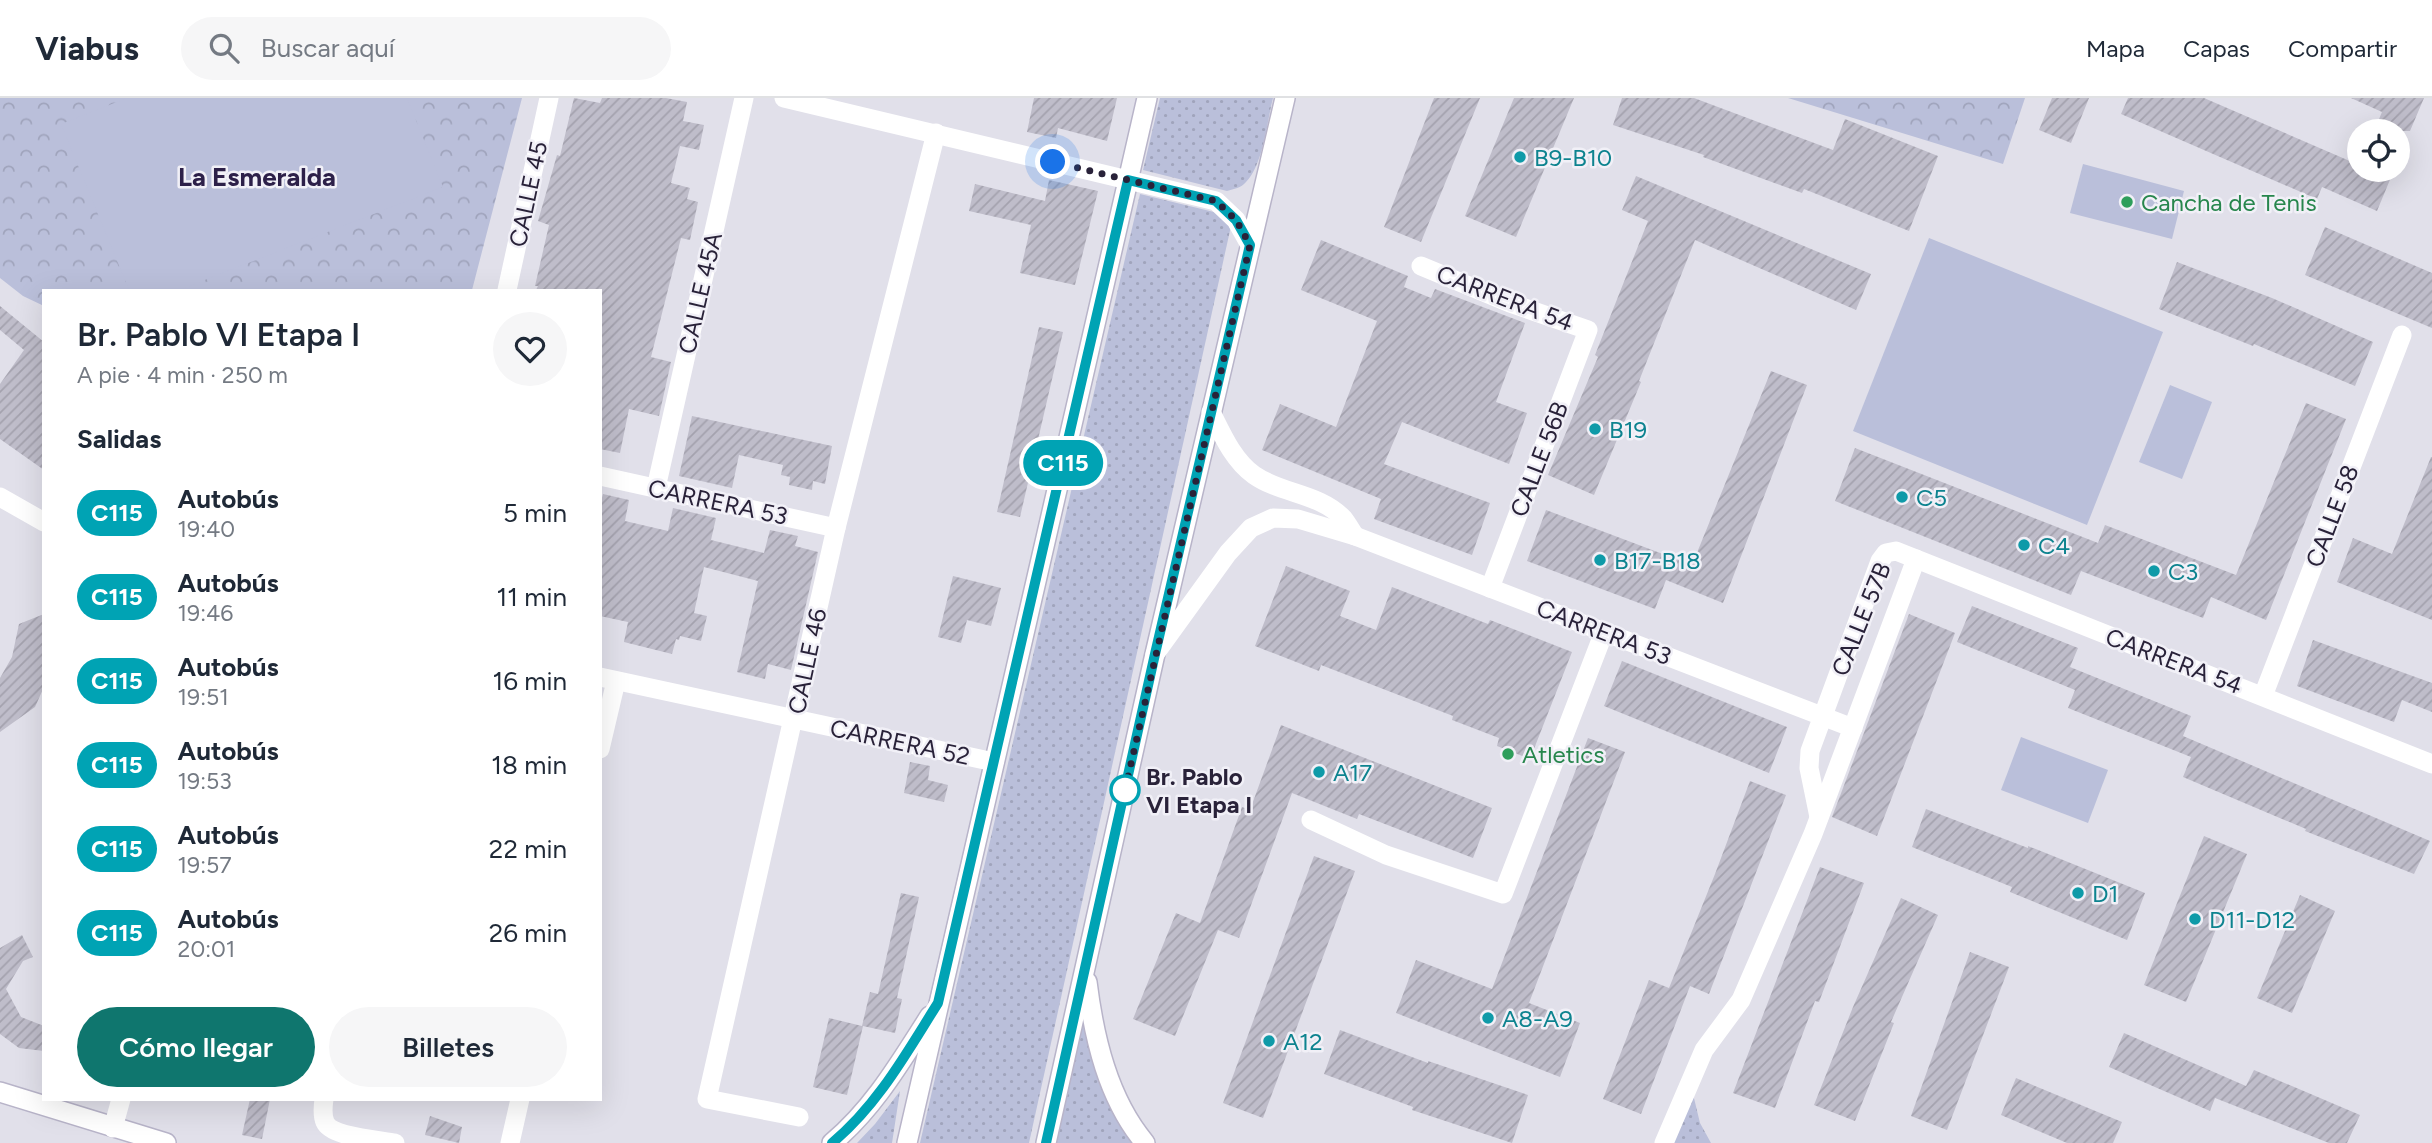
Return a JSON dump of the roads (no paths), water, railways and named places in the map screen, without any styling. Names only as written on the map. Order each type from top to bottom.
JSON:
[{"type":"street","name":"CALLE 45","points":[[506,289],[549,98]]},
{"type":"street","name":"CALLE 45A","points":[[656,488],[744,98]]},
{"type":"street","points":[[784,98],[1216,201],[1236,220],[1250,245]]},
{"type":"street","points":[[907,1143],[1147,98]]},
{"type":"street","points":[[1046,1143],[1155,654],[1284,98]]},
{"type":"street","name":"CALLE 46","points":[[799,1117],[706,1099],[836,528],[936,133]]},
{"type":"street","name":"CARRERA 54","points":[[1421,266],[1510,303],[1588,330]]},
{"type":"street","name":"CALLE 56B","points":[[1490,588],[1588,330]]},
{"type":"street","name":"CALLE 58","points":[[2263,696],[2402,335]]},
{"type":"street","name":"CARRERA 53","points":[[1211,412],[1241,464],[1264,481],[1324,504],[1343,518],[1355,536]]},
{"type":"street","name":"CARRERA 53","points":[[602,476],[836,528]]},
{"type":"street","points":[[0,497],[42,521]]},
{"type":"street","name":"CARRERA 53","points":[[1155,654],[1228,553],[1251,528],[1273,517],[1298,519],[1355,536],[1853,728]]},
{"type":"street","name":"CALLE 57B","points":[[1664,1143],[1704,1050],[1741,1000],[1816,826],[1916,559],[1896,551],[1886,553],[1880,561],[1810,751],[1809,768],[1816,826]]},
{"type":"street","name":"CARRERA 54","points":[[1916,559],[2432,764]]},
{"type":"street","points":[[1311,820],[1386,855],[1503,894],[1604,632]]},
{"type":"street","points":[[602,732],[608,679]]},
{"type":"street","name":"CARRERA 52","points":[[608,679],[994,762]]},
{"type":"street","points":[[1085,969],[1101,1054],[1125,1115],[1145,1143]]},
{"type":"street","points":[[832,1143],[885,1087],[938,1003]]},
{"type":"street","points":[[0,1092],[166,1143]]},
{"type":"street","points":[[113,1128],[120,1101]]},
{"type":"street","points":[[324,1101],[324,1122],[329,1128],[339,1133],[395,1143]]},
{"type":"street","points":[[510,1143],[520,1101]]},
{"type":"place","name":"B9-B10","points":[[1520,157]]},
{"type":"place","name":"Cancha de Tenis","points":[[2127,202]]},
{"type":"place","name":"B19","points":[[1595,429]]},
{"type":"place","name":"C5","points":[[1902,497]]},
{"type":"place","name":"C4","points":[[2024,545]]},
{"type":"place","name":"B17-B18","points":[[1600,560]]},
{"type":"place","name":"C3","points":[[2154,571]]},
{"type":"place","name":"Atletics","points":[[1508,754]]},
{"type":"place","name":"A17","points":[[1319,772]]},
{"type":"place","name":"Br. Pablo VI Etapa I","points":[[1125,790]]},
{"type":"place","name":"D1","points":[[2078,893]]},
{"type":"place","name":"D11-D12","points":[[2195,919]]},
{"type":"place","name":"A8-A9","points":[[1488,1018]]},
{"type":"place","name":"A12","points":[[1269,1041]]},
{"type":"district","name":"La Esmeralda","points":[[257,177]]}]
